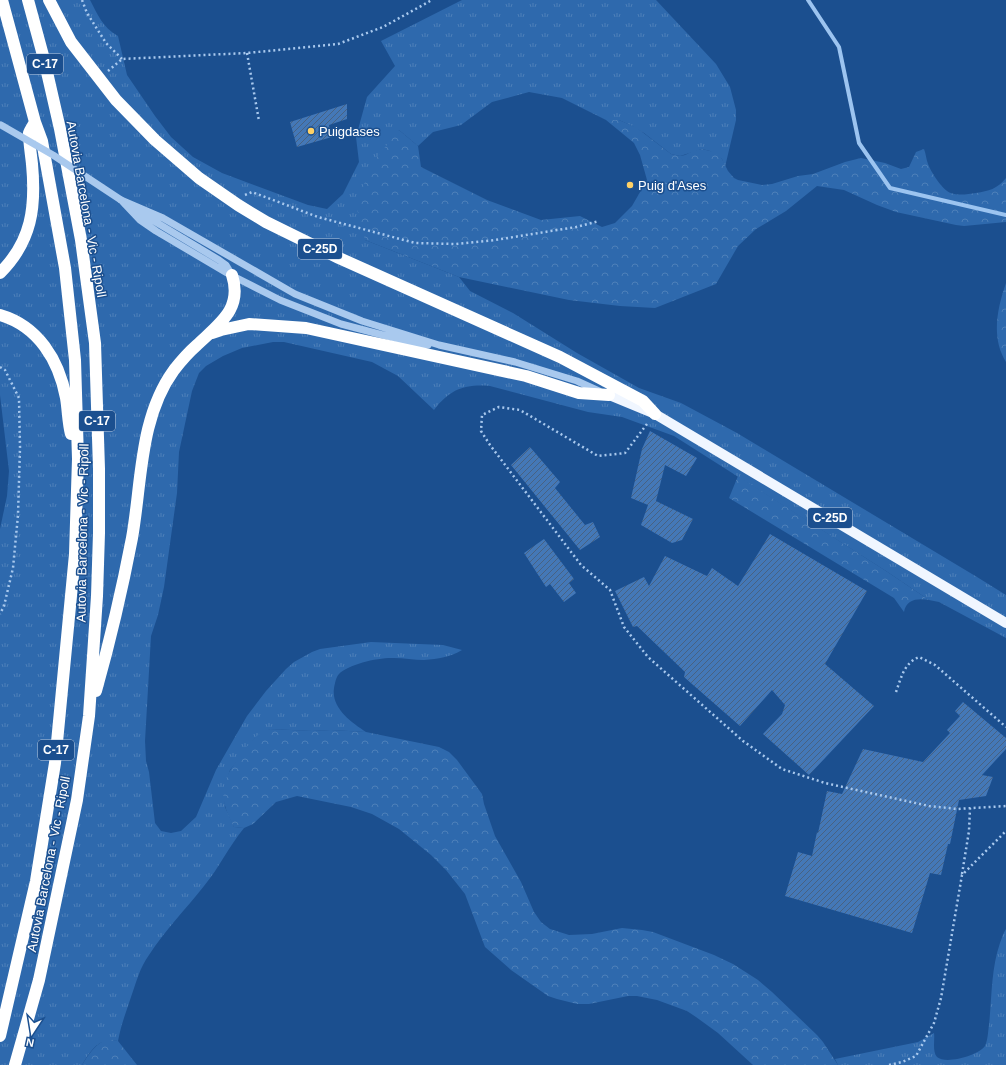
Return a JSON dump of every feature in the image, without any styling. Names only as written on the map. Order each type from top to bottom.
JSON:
[{"type":"highway","name":"Autovia Barcelona - Vic - Ripoll","points":[[0,1036],[36,881],[55,763],[75,554],[78,458],[75,360],[65,268],[42,141],[35,122],[2,0]]},
{"type":"highway","name":"Autovia Barcelona - Vic - Ripoll","points":[[15,1065],[39,980],[74,818],[89,716],[97,596],[99,533],[99,469],[95,343],[81,240],[60,129],[44,59],[28,0]]},
{"type":"highway","name":"C-25D","points":[[49,0],[71,42],[98,79],[116,100],[155,140],[199,178],[238,205],[266,222],[339,258],[560,357],[643,401],[655,414]]},
{"type":"highway","points":[[0,273],[15,255],[24,238],[31,219],[34,203],[34,185],[29,132],[35,122]]},
{"type":"highway","points":[[89,716],[108,648],[122,585],[134,523],[146,438],[154,409],[166,382],[175,369],[195,346],[225,318],[233,306],[236,292],[232,276]]},
{"type":"highway","points":[[0,315],[23,326],[33,333],[54,360],[62,380],[66,397],[70,432],[78,458]]},
{"type":"highway","points":[[207,335],[221,330],[249,324],[306,328],[526,376],[579,393],[609,396]]},
{"type":"main road","name":"C-25D","points":[[609,396],[655,414],[1006,623]]},
{"type":"street","points":[[0,125],[53,155],[121,200],[163,218],[295,294],[362,321],[439,345],[515,362],[577,381],[609,396]]},
{"type":"street","points":[[121,200],[140,220],[232,276],[280,300],[341,324],[417,344],[439,345]]},
{"type":"street","points":[[133,205],[149,218],[226,265],[232,276]]},
{"type":"path","points":[[82,0],[106,43],[122,59]]},
{"type":"path","points":[[98,79],[122,59],[247,53],[338,44],[383,27],[432,0]]},
{"type":"path","points":[[247,53],[259,121]]},
{"type":"path","points":[[238,205],[244,195],[252,192],[318,218],[416,244],[456,244],[495,240],[576,227],[599,221]]},
{"type":"path","points":[[0,367],[6,370],[19,398],[20,447],[18,515],[12,568],[4,606],[0,614]]},
{"type":"path","points":[[655,414],[624,453],[598,456],[520,410],[500,407],[482,415],[481,431],[490,446],[581,565],[610,590],[624,627],[648,657],[743,741],[782,769],[825,783],[929,806],[957,809],[1006,806]]},
{"type":"path","points":[[896,692],[905,669],[911,660],[919,657],[935,665],[1006,727]]},
{"type":"path","points":[[889,1065],[902,1062],[916,1056],[934,1023],[941,998],[962,875],[969,831],[970,808]]},
{"type":"path","points":[[962,875],[1006,832]]},
{"type":"green space","points":[[0,0],[90,0],[104,25],[118,36],[127,75],[171,137],[193,157],[222,173],[308,205],[327,209],[343,194],[359,162],[356,137],[367,97],[395,66],[381,41],[462,0],[656,0],[716,64],[730,87],[736,110],[736,120],[725,167],[722,159],[710,151],[702,149],[680,156],[671,154],[644,133],[619,120],[606,120],[562,98],[529,92],[492,102],[461,125],[433,132],[418,146],[399,130],[365,240],[459,277],[470,291],[513,313],[577,353],[639,388],[681,403],[737,433],[1006,595],[1006,638],[939,602],[929,600],[674,436],[622,417],[588,412],[490,386],[473,386],[459,389],[446,397],[434,410],[398,376],[372,362],[284,342],[273,342],[242,348],[223,356],[206,366],[199,373],[192,391],[179,452],[177,493],[164,587],[158,615],[151,636],[145,741],[146,761],[149,772],[155,823],[161,831],[171,833],[181,831],[196,817],[216,770],[247,716],[266,691],[294,662],[320,649],[371,642],[443,645],[462,650],[448,656],[429,660],[388,658],[373,660],[357,664],[343,670],[336,678],[334,695],[336,702],[343,714],[348,719],[366,732],[270,729],[254,739],[230,770],[224,788],[225,807],[234,827],[244,828],[209,879],[162,937],[146,960],[137,981],[118,1041],[106,1041],[96,1046],[82,1065],[0,1065],[0,529],[7,496],[9,471],[0,395]]},
{"type":"green space","points":[[606,120],[619,120],[637,128],[671,154],[680,156],[702,149],[714,152],[722,159],[728,171],[734,178],[762,185],[772,184],[798,176],[813,174],[845,162],[861,158],[885,163],[901,169],[909,167],[916,152],[924,149],[928,164],[934,176],[948,192],[964,194],[985,191],[996,187],[1006,178],[1006,222],[964,226],[956,225],[896,212],[844,190],[817,186],[786,211],[756,229],[738,246],[716,284],[655,308],[620,306],[569,300],[459,277],[365,240],[356,205],[373,162],[399,130],[418,146],[421,167],[487,200],[541,220],[580,216],[602,227],[615,223],[632,206],[647,180],[640,155],[634,143]]},
{"type":"green space","points":[[1006,283],[1006,362],[998,343],[997,323],[1000,303]]},
{"type":"green space","points":[[738,476],[929,600],[913,600],[907,604],[904,612],[894,598],[729,498]]},
{"type":"green space","points":[[270,729],[366,732],[439,747],[449,752],[457,760],[482,794],[495,836],[521,882],[534,912],[541,922],[550,929],[569,935],[592,934],[622,928],[653,932],[714,955],[733,964],[758,980],[817,1035],[838,1065],[753,1065],[718,1033],[696,1017],[687,1011],[657,1000],[637,996],[628,996],[589,1004],[577,1004],[548,996],[511,970],[485,947],[465,894],[446,870],[431,855],[399,829],[372,814],[351,807],[297,796],[276,802],[253,824],[244,828],[234,827],[225,806],[224,788],[226,780],[235,763],[251,742],[258,735]]},
{"type":"green space","points":[[1006,929],[1006,1065],[838,1065],[835,1059],[918,1042],[934,1033],[935,1055],[941,1059],[947,1060],[962,1058],[970,1056],[982,1049],[985,1046],[987,1038],[992,983],[997,953]]},
{"type":"green space","points":[[108,1039],[118,1041],[137,1065],[82,1065],[96,1046]]},
{"type":"building","name":"Puigdases","points":[[347,104],[347,119],[329,125],[332,137],[297,147],[290,122]]},
{"type":"building","points":[[650,431],[697,458],[686,476],[665,465],[656,501],[693,519],[682,540],[672,543],[641,525],[648,505],[631,498],[642,449]]},
{"type":"building","points":[[530,447],[560,482],[555,488],[585,525],[593,522],[600,537],[580,550],[511,465]]},
{"type":"building","points":[[770,534],[867,591],[825,664],[874,706],[809,775],[763,734],[782,714],[785,705],[772,690],[740,726],[684,677],[685,672],[637,626],[633,627],[615,591],[644,577],[649,586],[665,556],[707,576],[712,568],[738,586]]},
{"type":"building","points":[[544,539],[574,579],[569,583],[576,593],[564,602],[550,584],[546,587],[524,553]]},
{"type":"building","points":[[963,702],[1006,738],[1006,749],[982,775],[993,777],[986,796],[959,800],[950,844],[948,844],[941,875],[930,873],[912,933],[785,896],[798,852],[812,856],[827,791],[842,794],[863,749],[923,762],[950,733],[947,730],[960,716],[955,711]]},
{"type":"waterway","points":[[808,0],[839,47],[859,143],[890,188],[1006,215]]},
{"type":"place","name":"Puigdases","points":[[311,131]]},
{"type":"place","name":"Puig d'Ases","points":[[630,185]]}]
